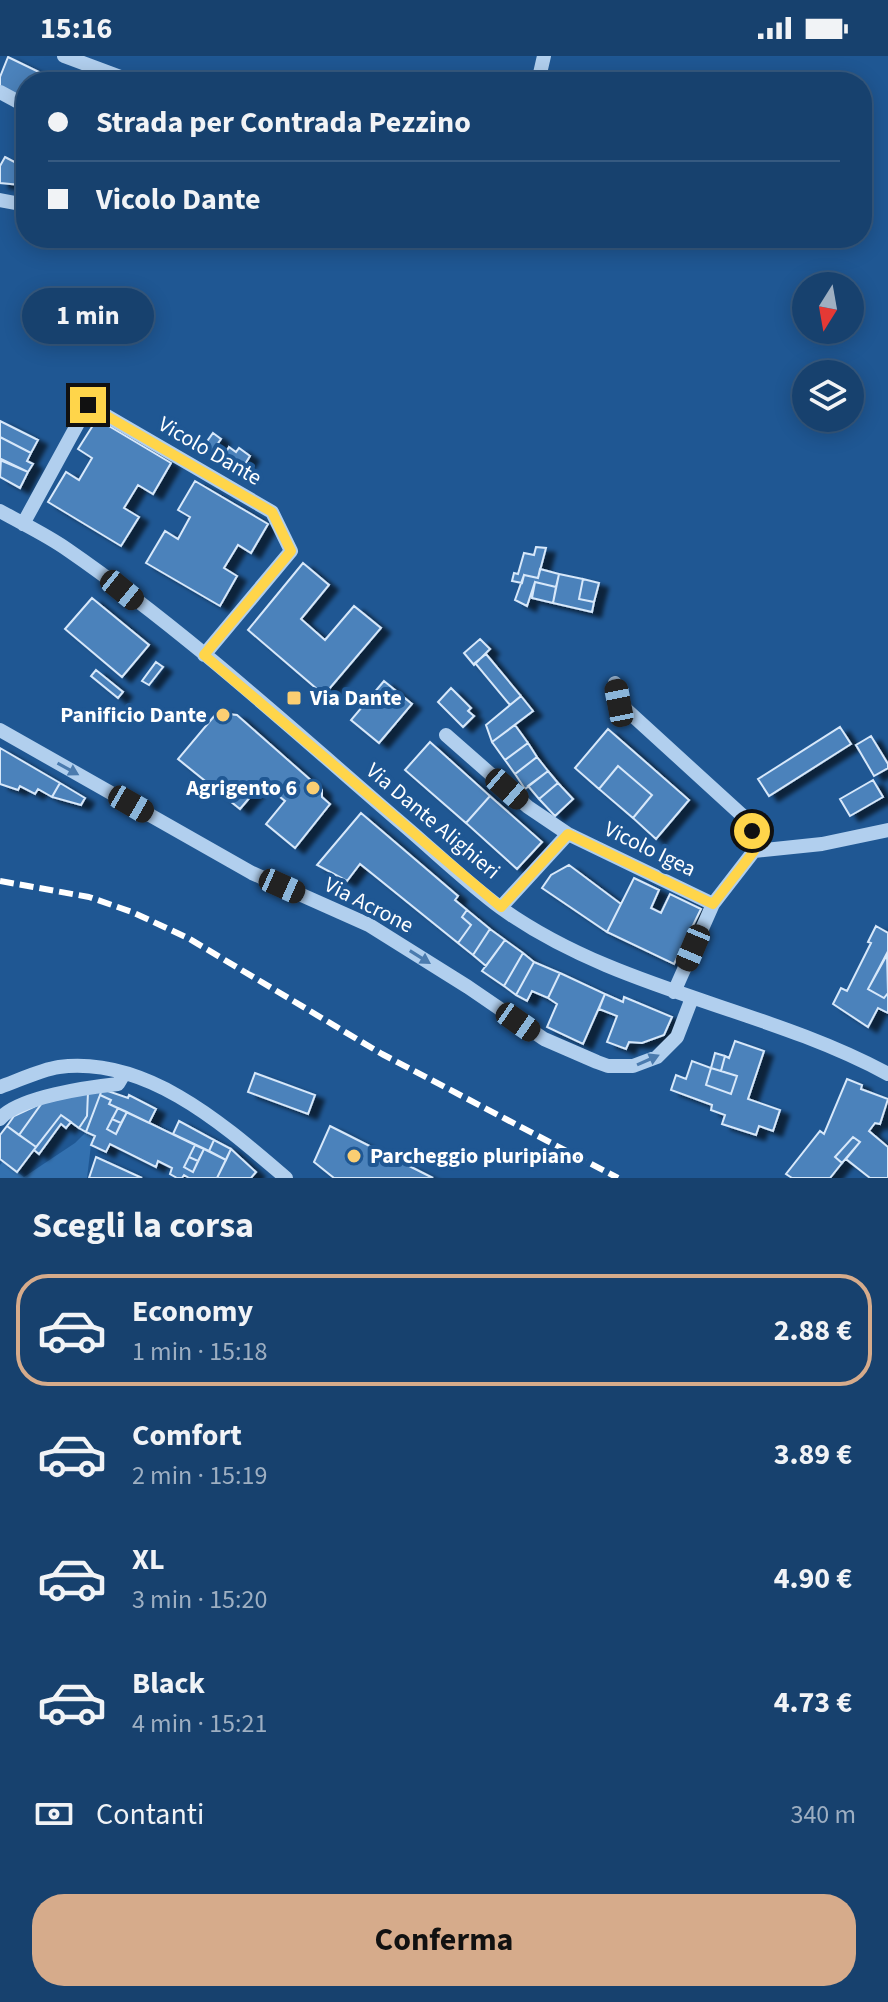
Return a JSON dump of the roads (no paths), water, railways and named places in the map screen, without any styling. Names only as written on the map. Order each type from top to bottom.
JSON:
[{"type":"street","points":[[64,56],[107,72]]},
{"type":"street","name":"Vicolo Dante","points":[[23,524],[88,405],[272,512],[291,551],[204,655]]},
{"type":"street","name":"Via Dante Alighieri","points":[[0,511],[66,548],[204,655],[501,907],[569,950],[674,992],[776,1024],[849,1053],[888,1074]]},
{"type":"street","points":[[615,683],[619,703],[745,818],[752,831],[754,851],[713,904],[674,992]]},
{"type":"street","name":"Via Acrone","points":[[0,730],[252,873],[369,925],[544,1039],[597,1062],[608,1066],[633,1066],[657,1057],[677,1037],[692,998]]},
{"type":"street","name":"Vicolo Igea","points":[[446,735],[528,807],[568,834],[713,904]]},
{"type":"street","points":[[754,851],[822,844],[888,830]]},
{"type":"street","name":"Vicolo Igea","points":[[501,907],[568,834]]},
{"type":"street","points":[[0,1087],[57,1067],[87,1067],[124,1074],[165,1089],[235,1135],[286,1178]]},
{"type":"street","points":[[0,1119],[5,1112],[36,1100],[67,1091],[118,1084],[124,1074]]},
{"type":"railway","points":[[0,881],[89,897],[132,912],[188,938],[382,1054],[618,1178]]},
{"type":"place","name":"Via Dante","points":[[294,698]]},
{"type":"place","name":"Panificio Dante","points":[[223,715]]},
{"type":"place","name":"Agrigento 6","points":[[313,788]]},
{"type":"place","name":"Parcheggio pluripiano","points":[[354,1156]]}]
